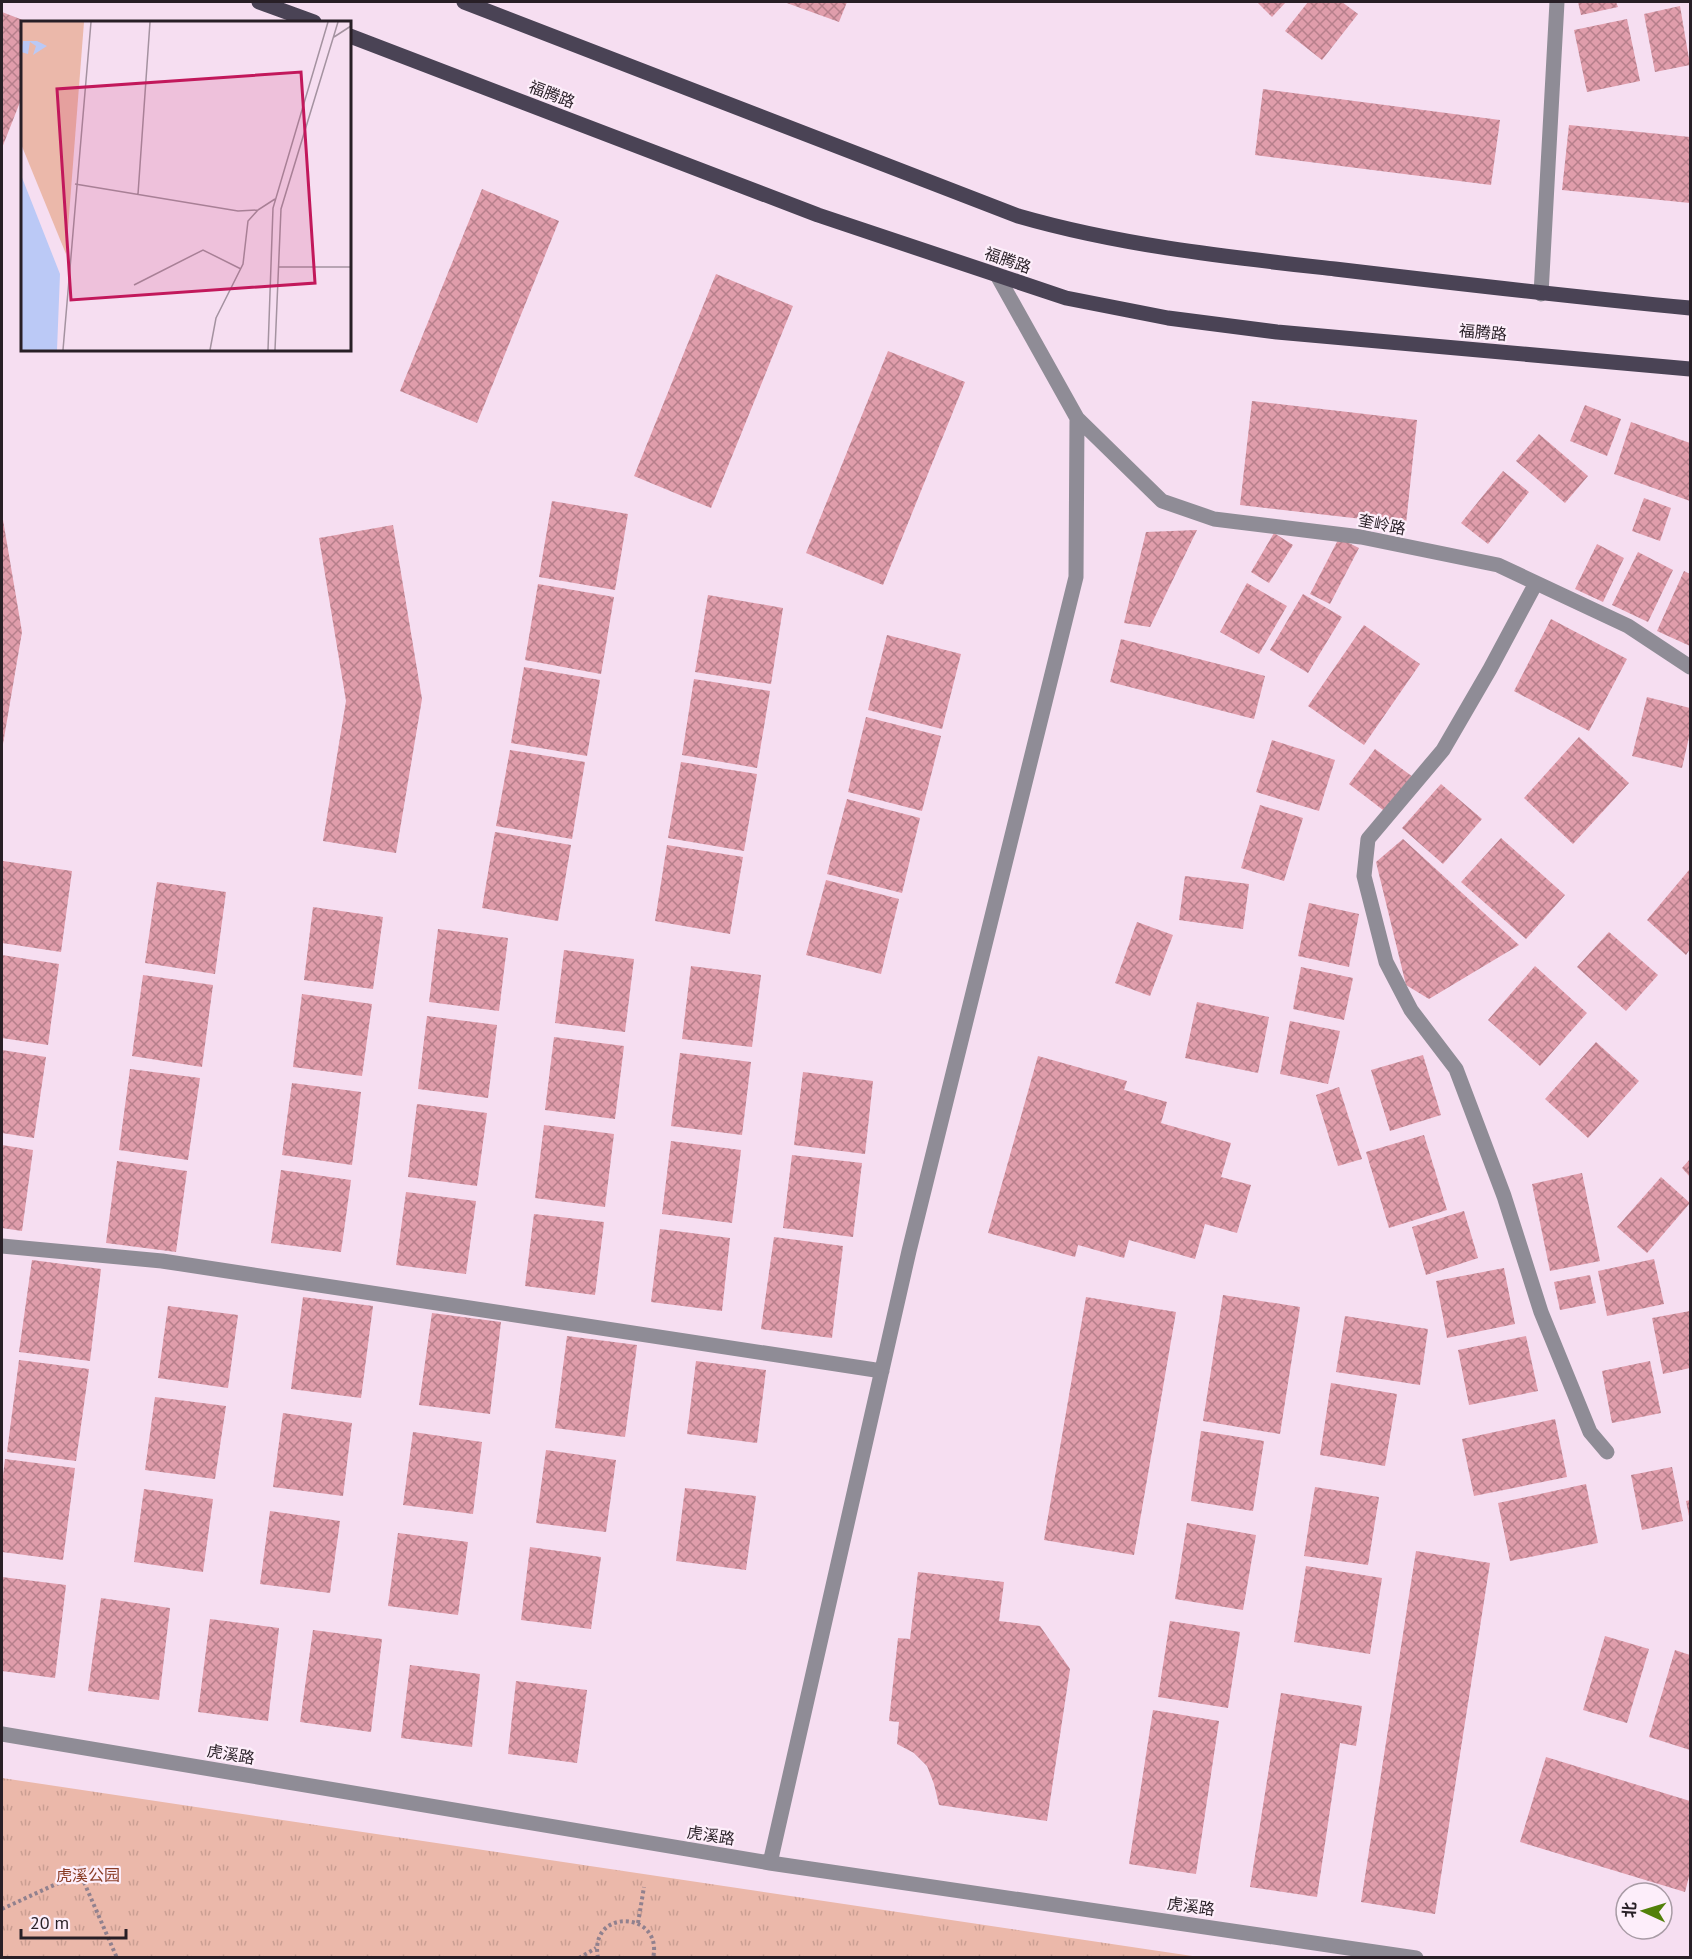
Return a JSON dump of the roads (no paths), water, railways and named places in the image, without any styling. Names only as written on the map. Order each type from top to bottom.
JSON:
[{"type":"main road","points":[[259,2],[311,21]]},
{"type":"main road","points":[[464,2],[1018,216],[1081,234],[1186,252],[1541,294],[1690,308]]},
{"type":"main road","name":"福腾路","points":[[351,36],[818,215],[1066,298],[1168,318],[1277,332],[1690,369]]},
{"type":"street","points":[[1541,294],[1557,2]]},
{"type":"street","points":[[770,1863],[882,1371],[1076,577],[1077,418],[997,275]]},
{"type":"street","name":"奎岭路","points":[[1077,418],[1162,501],[1214,519],[1361,537],[1498,565],[1628,626],[1690,667]]},
{"type":"street","points":[[1536,584],[1443,750],[1368,839],[1364,876],[1386,962],[1411,1010],[1456,1069],[1504,1196],[1541,1312],[1590,1432],[1607,1452]]},
{"type":"street","points":[[2,1246],[162,1261],[882,1371]]},
{"type":"street","name":"虎溪路","points":[[2,1734],[770,1863],[1416,1958]]},
{"type":"park label","name":"虎溪公园","points":[[88,1875]]}]
